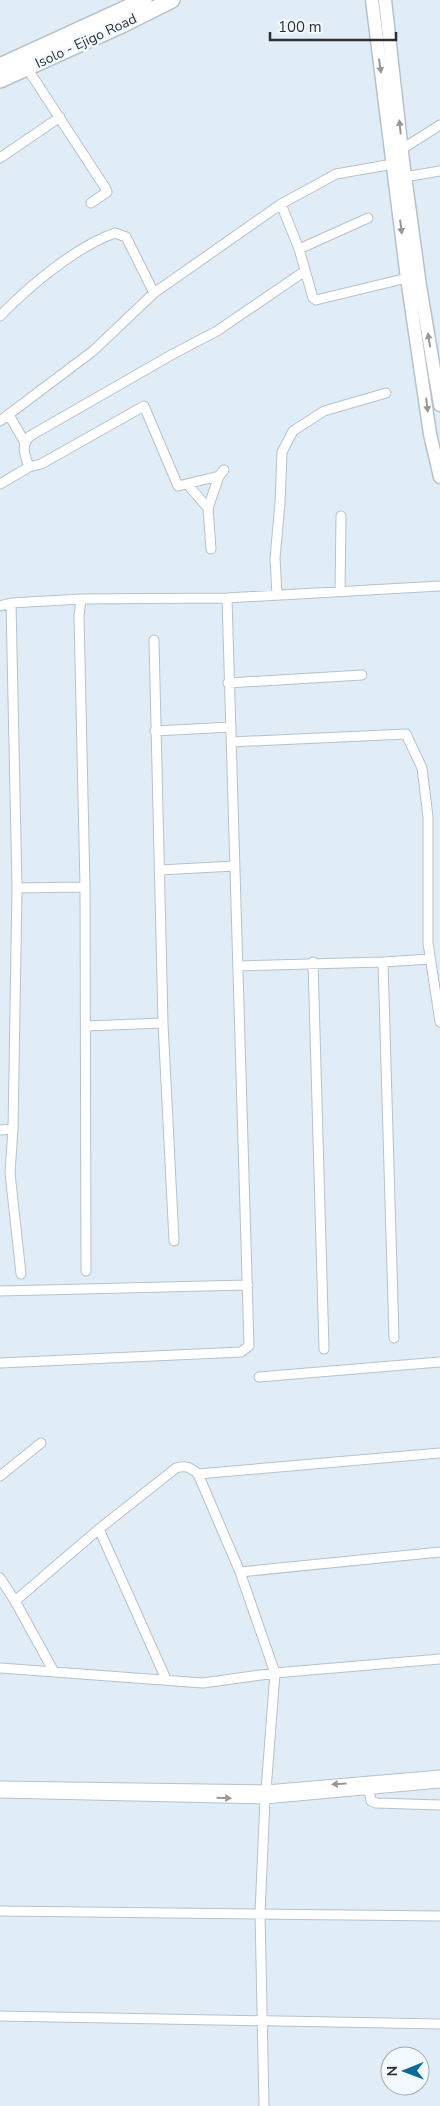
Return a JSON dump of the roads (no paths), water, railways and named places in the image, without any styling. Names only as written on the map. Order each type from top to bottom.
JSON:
[{"type":"main road","name":"Isolo - Ejigo Road","points":[[0,80],[122,25],[172,0]]},
{"type":"main road","points":[[372,0],[407,278],[440,405]]},
{"type":"main road","points":[[385,0],[402,149],[432,369],[430,434],[440,477]]},
{"type":"main road","points":[[0,66],[138,1]]},
{"type":"street","points":[[27,68],[107,192],[91,203]]},
{"type":"street","points":[[0,158],[60,117]]},
{"type":"street","points":[[402,149],[440,125]]},
{"type":"street","points":[[0,421],[93,351],[154,293],[281,204],[336,174],[393,164]]},
{"type":"street","points":[[406,177],[440,170]]},
{"type":"street","points":[[281,204],[299,249],[313,298],[316,300],[407,278]]},
{"type":"street","points":[[299,249],[368,218]]},
{"type":"street","points":[[0,316],[56,267],[103,237],[115,233],[126,237],[154,293]]},
{"type":"street","points":[[24,441],[46,426],[172,354],[217,331],[305,271]]},
{"type":"street","points":[[277,595],[275,558],[282,452],[292,431],[324,411],[386,393]]},
{"type":"street","points":[[0,484],[29,466],[40,464],[144,406],[173,472],[175,483],[178,486],[221,473],[208,508],[212,549]]},
{"type":"street","points":[[9,415],[24,441],[24,449],[29,466]]},
{"type":"street","points":[[187,484],[208,508]]},
{"type":"street","points":[[340,591],[341,516]]},
{"type":"street","points":[[0,606],[11,603],[80,599],[227,598],[440,586]]},
{"type":"street","points":[[0,1363],[241,1352],[249,1346],[227,598]]},
{"type":"street","points":[[80,599],[85,887],[86,1271]]},
{"type":"street","points":[[11,603],[17,888],[13,1129],[10,1173],[21,1274]]},
{"type":"street","points":[[154,640],[163,1024],[174,1241]]},
{"type":"street","points":[[228,683],[362,675]]},
{"type":"street","points":[[155,731],[231,727]]},
{"type":"street","points":[[231,742],[406,734],[422,768],[426,807],[428,943],[440,1022]]},
{"type":"street","points":[[160,870],[234,866]]},
{"type":"street","points":[[17,888],[85,887]]},
{"type":"street","points":[[238,966],[313,962],[383,962],[430,958]]},
{"type":"street","points":[[313,962],[324,1349]]},
{"type":"street","points":[[383,962],[394,1338]]},
{"type":"street","points":[[86,1026],[163,1024]]},
{"type":"street","points":[[0,1130],[13,1129]]},
{"type":"street","points":[[0,1291],[248,1285]]},
{"type":"street","points":[[259,1377],[440,1362]]},
{"type":"street","points":[[0,1476],[41,1444]]},
{"type":"street","points":[[198,1474],[440,1453]]},
{"type":"street","points":[[15,1601],[99,1529],[176,1468],[189,1467],[198,1474],[240,1572],[275,1673],[265,1794],[260,1913],[264,2106]]},
{"type":"street","points":[[99,1529],[166,1679]]},
{"type":"street","points":[[240,1572],[440,1552]]},
{"type":"street","points":[[0,1578],[15,1601],[54,1672]]},
{"type":"street","points":[[0,1668],[202,1683],[275,1673],[440,1659]]},
{"type":"street","points":[[0,1786],[265,1794],[440,1775]]},
{"type":"street","points":[[0,1793],[265,1794],[369,1790],[440,1783]]},
{"type":"street","points":[[369,1790],[371,1801],[376,1803],[440,1805]]},
{"type":"street","points":[[0,1910],[440,1916]]},
{"type":"street","points":[[0,2016],[440,2024]]}]
